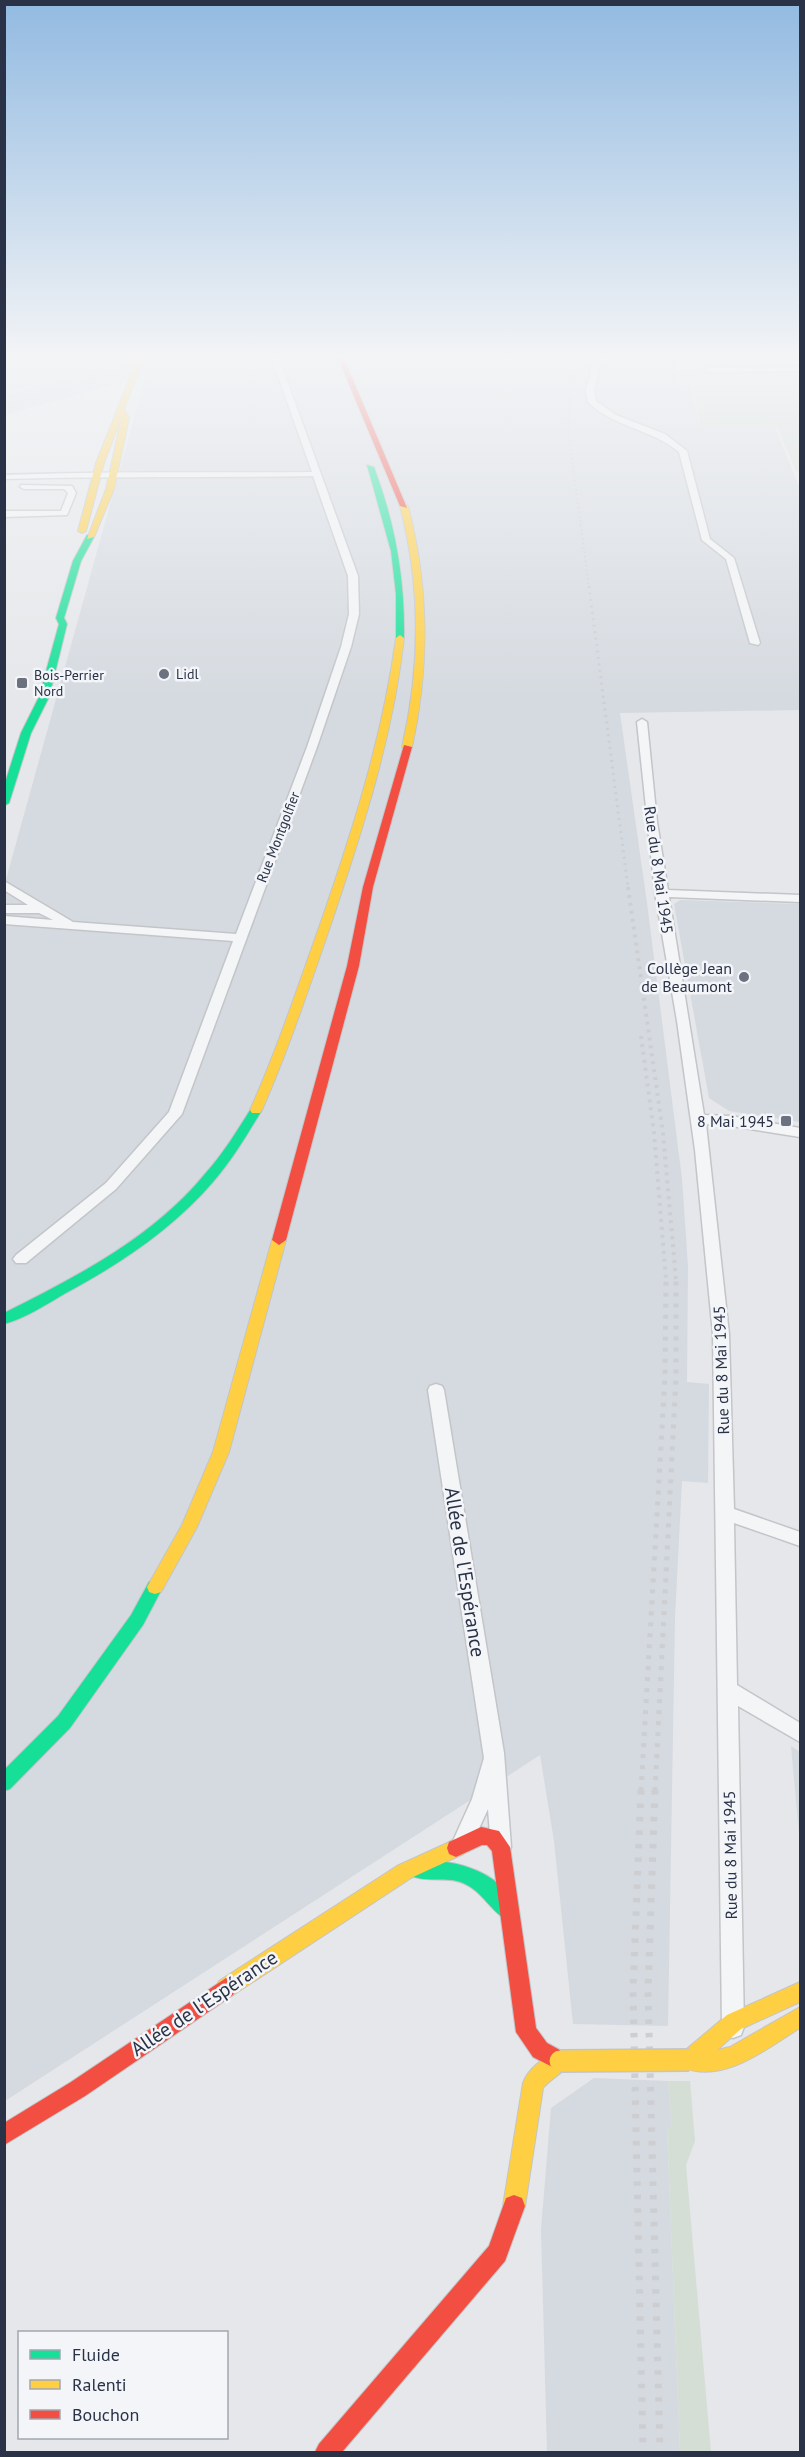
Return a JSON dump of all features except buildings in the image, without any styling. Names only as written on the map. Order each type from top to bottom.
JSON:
[{"type":"main road","points":[[76,561],[75,552],[98,471]]},
{"type":"main road","points":[[26,733],[24,725],[38,683],[34,680],[52,624],[60,618],[76,561],[96,526],[115,471]]},
{"type":"main road","points":[[4,1319],[65,1290],[131,1250],[187,1204],[232,1150],[257,1107],[344,873],[385,732],[398,659],[401,614],[398,564],[382,498],[371,471]]},
{"type":"main road","points":[[4,1783],[64,1722],[137,1620],[189,1527],[221,1452],[353,966],[368,887],[410,735],[422,664],[423,614],[413,537],[400,494],[390,471]]},
{"type":"main road","points":[[4,803],[26,733],[33,725],[49,676],[63,624],[60,618]]},
{"type":"main road","points":[[48,639],[51,642],[42,672],[49,676]]},
{"type":"main road","name":"Allée de l'Espérance","points":[[4,2135],[78,2089],[175,2021],[404,1872],[473,1839],[488,1836],[496,1840],[502,1852]]},
{"type":"main road","points":[[502,1852],[526,2032],[533,2044],[542,2052],[560,2061],[700,2060],[733,2057],[798,2018]]},
{"type":"main road","name":"Allée de l'Espérance","points":[[404,1872],[434,1868],[456,1869],[478,1878],[492,1890],[511,1915]]},
{"type":"main road","points":[[734,2022],[801,1992]]},
{"type":"main road","points":[[327,2452],[497,2253],[514,2206],[533,2083],[543,2072],[560,2061]]},
{"type":"street","points":[[128,471],[143,476]]},
{"type":"street","name":"Rue Montgolfier","points":[[21,1259],[111,1186],[175,1114],[312,747],[346,647],[354,614],[355,589],[350,564],[316,471]]},
{"type":"street","points":[[688,471],[706,540],[730,558],[755,643]]},
{"type":"street","points":[[4,477],[317,474]]},
{"type":"street","points":[[4,514],[64,513],[72,493],[69,488],[16,487]]},
{"type":"street","points":[[15,504],[68,504]]},
{"type":"street","name":"Rue du 8 Mai 1945","points":[[642,722],[661,893],[698,1119],[716,1255],[723,1365],[731,1976],[734,2022]]},
{"type":"street","points":[[4,884],[41,909],[69,924]]},
{"type":"street","points":[[661,893],[801,898]]},
{"type":"street","points":[[4,909],[41,909]]},
{"type":"street","points":[[4,920],[239,938]]},
{"type":"street","points":[[4,926],[26,922]]},
{"type":"street","points":[[698,1119],[731,1121],[801,1132]]},
{"type":"street","name":"Allée de l'Espérance","points":[[436,1390],[494,1753],[502,1852]]},
{"type":"street","points":[[725,1513],[801,1539]]},
{"type":"street","points":[[727,1689],[801,1733]]},
{"type":"street","name":"Allée de l'Espérance","points":[[461,1845],[482,1800],[494,1753]]},
{"type":"street","points":[[700,2060],[727,2048],[734,2022],[798,2018]]},
{"type":"shaded area","points":[[119,471],[793,471],[800,489],[800,710],[620,713],[682,1179],[688,1267],[687,1382],[709,1384],[708,1483],[682,1481],[675,1617],[668,2026],[573,2024],[554,1841],[540,1755],[5,2101],[5,883]]},
{"type":"shaded area","name":"Collège Jean de Beaumont","points":[[680,900],[800,904],[800,1122],[729,1111],[709,1098],[674,904]]},
{"type":"shaded area","points":[[791,1746],[800,1752],[800,1844]]},
{"type":"shaded area","points":[[594,2078],[668,2081],[672,2127],[667,2129],[680,2452],[547,2452],[541,2229],[551,2108]]},
{"type":"shaded area","points":[[668,2081],[690,2081],[695,2141],[686,2165],[711,2452],[680,2452],[667,2128],[672,2127]]},
{"type":"railway","points":[[574,471],[589,588]]},
{"type":"railway","points":[[589,586],[628,888]]},
{"type":"railway","points":[[628,887],[663,1133],[676,1280]]},
{"type":"railway","points":[[641,1036],[654,1133],[666,1280]]},
{"type":"railway","points":[[641,1791],[665,1376],[666,1280]]},
{"type":"railway","points":[[655,1791],[676,1377],[676,1280]]},
{"type":"railway","points":[[641,1790],[633,1990],[643,2452]]},
{"type":"railway","points":[[655,1790],[648,1992],[660,2452]]},
{"type":"traffic: fast","points":[[371,471],[385,509],[395,551],[400,594],[400,638]]},
{"type":"traffic: fast","points":[[4,803],[26,733],[44,697],[63,624],[60,618],[77,561],[90,537]]},
{"type":"traffic: fast","points":[[4,1319],[79,1280],[148,1235],[208,1180],[234,1147],[256,1110]]},
{"type":"traffic: fast","points":[[4,1783],[64,1722],[137,1620],[155,1587]]},
{"type":"traffic: fast","points":[[419,1870],[448,1870],[471,1876],[490,1890],[509,1912]]},
{"type":"traffic: slow","points":[[82,531],[98,471]]},
{"type":"traffic: slow","points":[[90,537],[110,489],[114,471]]},
{"type":"traffic: slow","points":[[404,506],[417,565],[422,626],[419,687],[407,747]]},
{"type":"traffic: slow","points":[[256,1110],[294,1016],[372,781],[389,710],[400,638]]},
{"type":"traffic: slow","points":[[155,1587],[189,1527],[221,1452],[279,1240]]},
{"type":"traffic: slow","points":[[226,1988],[404,1872],[456,1848]]},
{"type":"traffic: slow","points":[[689,2060],[734,2022],[800,1992]]},
{"type":"traffic: slow","points":[[689,2060],[710,2061],[733,2057],[800,2017]]},
{"type":"traffic: slow","points":[[560,2061],[689,2060]]},
{"type":"traffic: slow","points":[[514,2206],[533,2083],[543,2072],[560,2061]]},
{"type":"traffic: jam","points":[[389,471],[404,506]]},
{"type":"traffic: jam","points":[[279,1240],[353,966],[368,887],[407,747]]},
{"type":"traffic: jam","points":[[456,1848],[481,1836],[492,1837],[501,1847],[526,2032],[540,2050],[560,2061]]},
{"type":"traffic: jam","points":[[4,2135],[78,2089],[226,1988]]},
{"type":"traffic: jam","points":[[327,2452],[497,2253],[514,2206]]},
{"type":"place","name":"Lidl","points":[[164,674]]},
{"type":"place","name":"Bois-Perrier Nord","points":[[22,683]]},
{"type":"place","name":"Collège Jean de Beaumont","points":[[744,977]]},
{"type":"place","name":"8 Mai 1945","points":[[786,1121]]}]
